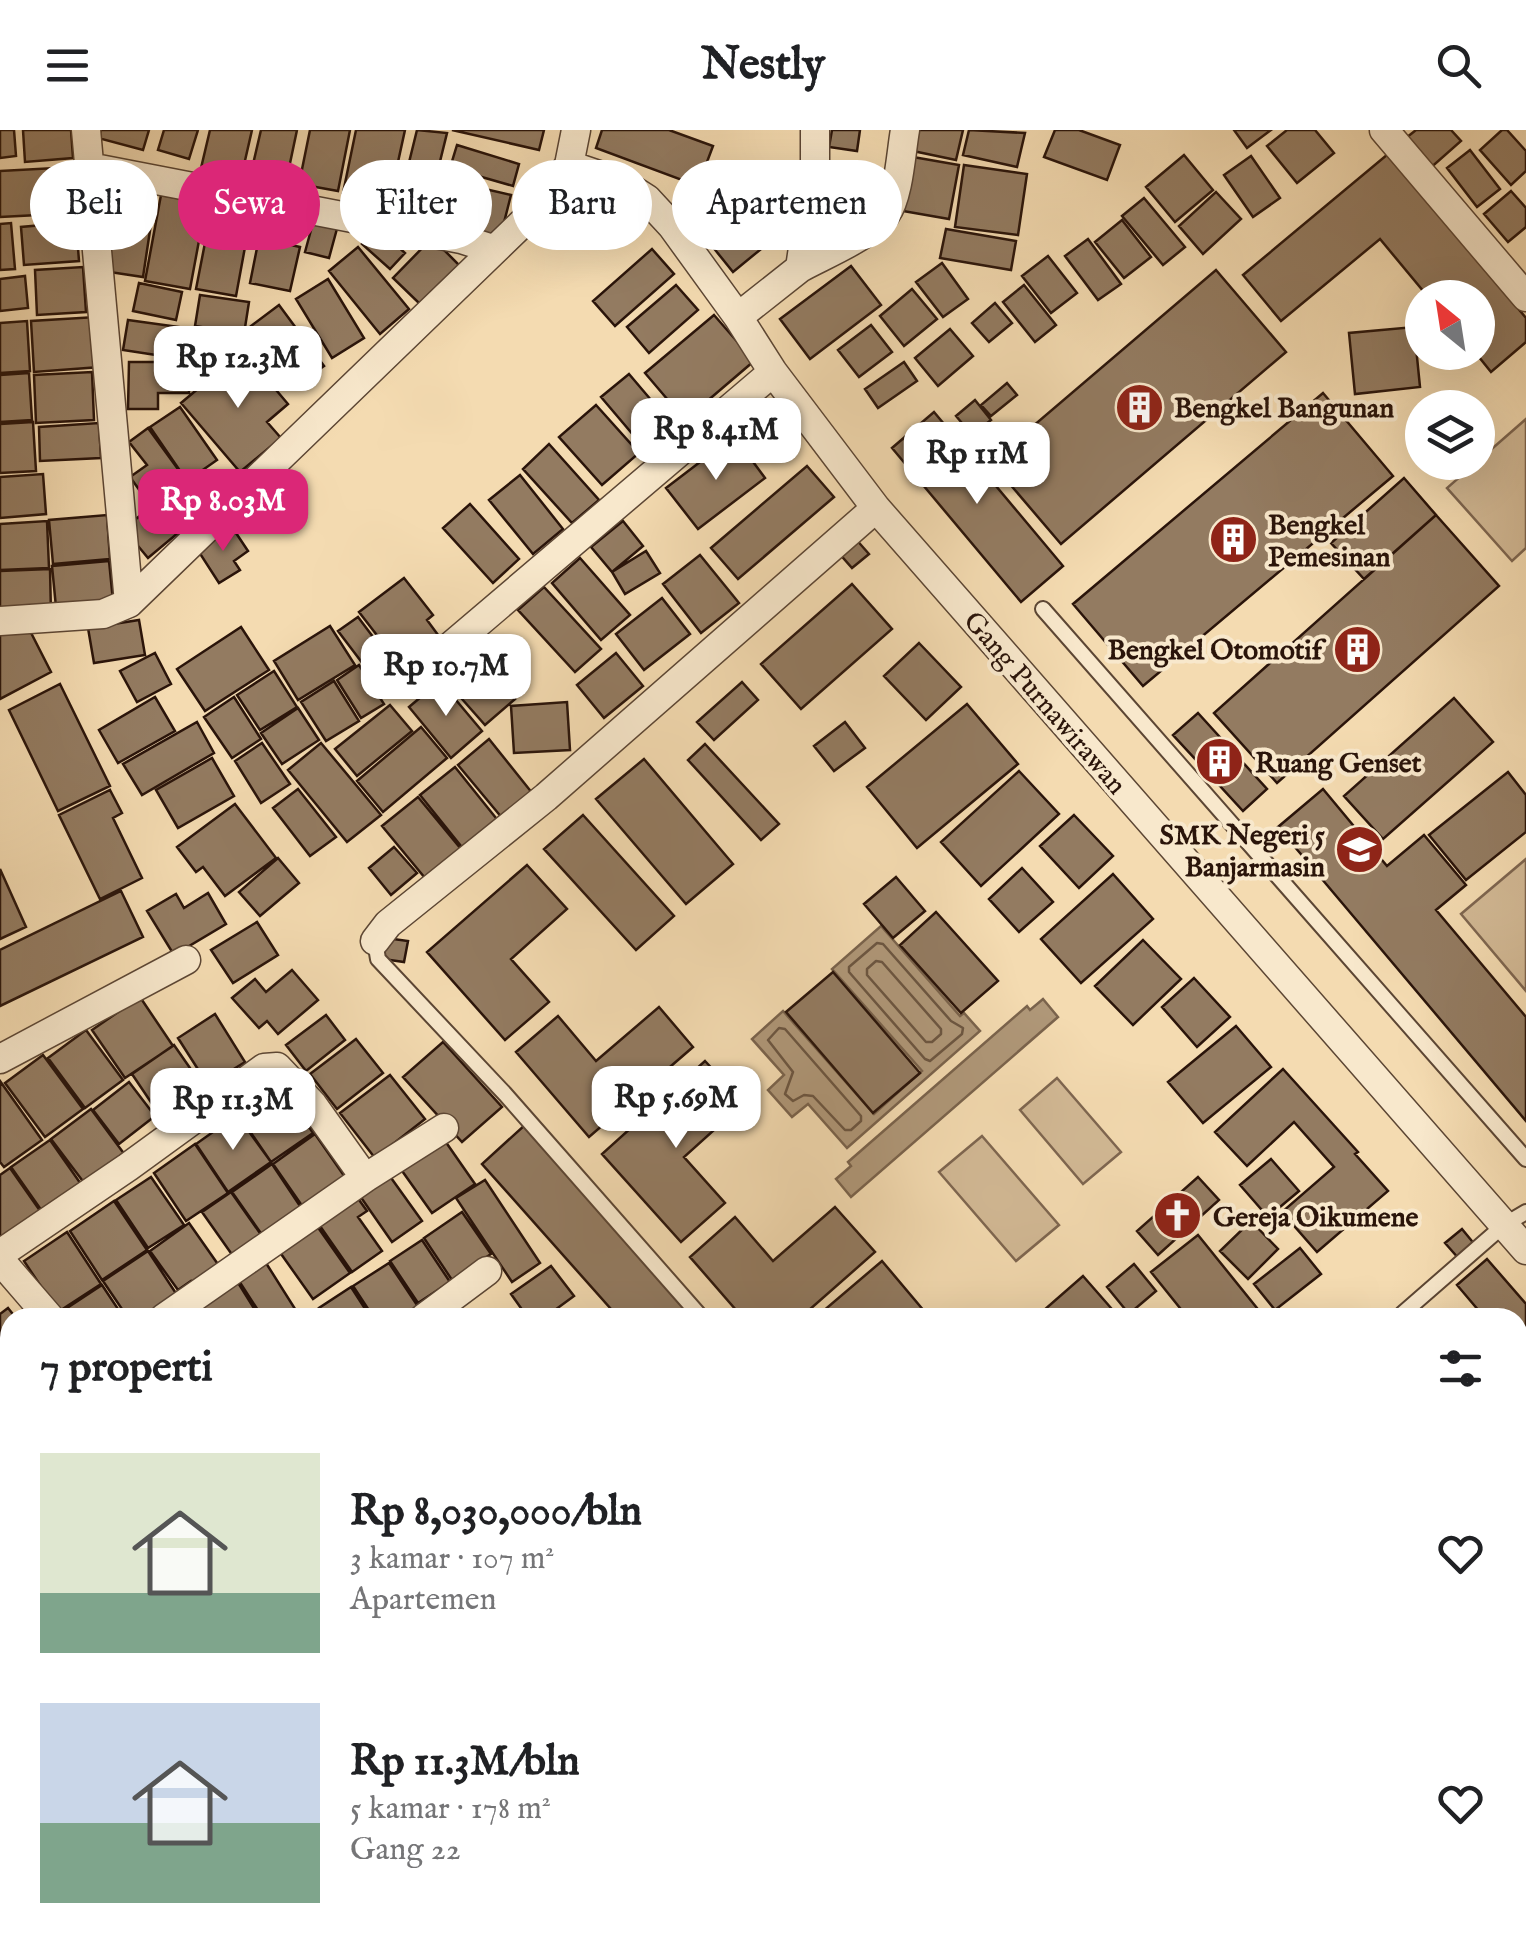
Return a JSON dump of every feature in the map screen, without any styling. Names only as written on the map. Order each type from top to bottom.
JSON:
[{"type":"street","points":[[86,130],[88,160]]},
{"type":"street","points":[[571,160],[576,130]]},
{"type":"street","points":[[800,268],[815,166],[816,130]]},
{"type":"street","points":[[738,317],[800,268],[874,227],[886,216],[892,203],[905,130]]},
{"type":"street","points":[[1384,130],[1526,296]]},
{"type":"street","points":[[158,180],[461,239],[493,249]]},
{"type":"street","name":"Gang Purnawirawan","points":[[652,204],[672,226],[773,372],[876,508],[1515,1218],[1526,1250]]},
{"type":"street","points":[[0,621],[103,614],[129,603],[512,232]]},
{"type":"street","points":[[97,250],[129,603]]},
{"type":"street","points":[[411,680],[773,372]]},
{"type":"street","points":[[375,942],[388,924],[546,797],[876,508]]},
{"type":"street","points":[[0,1060],[186,960]]},
{"type":"street","points":[[42,1308],[0,1257],[264,1068],[276,1067],[285,1073],[349,1152],[365,1178]]},
{"type":"street","points":[[178,1308],[444,1128]]},
{"type":"street","points":[[437,1308],[487,1271]]},
{"type":"lane","points":[[1042,609],[1526,1159]]},
{"type":"lane","points":[[375,942],[378,959],[505,1094],[693,1308]]},
{"type":"lane","points":[[1409,1308],[1515,1218]]},
{"type":"shaded area","points":[[1526,419],[1526,548],[1512,561],[1447,488],[1456,480],[1495,480],[1495,446]]},
{"type":"shaded area","points":[[1526,859],[1526,991],[1461,914]]},
{"type":"shaded area","points":[[1057,1078],[1121,1152],[1083,1184],[1020,1110]]},
{"type":"shaded area","points":[[982,1136],[1059,1225],[1016,1261],[939,1172]]},
{"type":"water","points":[[881,926],[960,1016],[964,1013],[980,1031],[847,1148],[808,1104],[792,1117],[768,1090],[784,1075],[752,1039],[783,1011],[874,1114],[922,1071],[832,969]]},
{"type":"water","points":[[1043,999],[1058,1017],[851,1197],[836,1179],[851,1166],[848,1162],[1027,1006],[1030,1010]]},
{"type":"building","points":[[0,130],[14,130],[16,156],[0,158]]},
{"type":"building","points":[[23,130],[71,130],[73,158],[25,162]]},
{"type":"building","points":[[101,130],[149,130],[143,150],[98,138]]},
{"type":"building","points":[[164,130],[198,130],[189,159],[158,150]]},
{"type":"building","points":[[210,130],[252,130],[245,160],[203,160]]},
{"type":"building","points":[[261,130],[297,130],[291,160],[254,160]]},
{"type":"building","points":[[310,130],[350,130],[344,160],[340,160],[338,191],[320,188],[320,160],[304,160]]},
{"type":"building","points":[[356,130],[405,130],[398,160],[350,160]]},
{"type":"building","points":[[417,130],[447,133],[440,160],[410,160]]},
{"type":"building","points":[[452,130],[544,130],[539,150]]},
{"type":"building","points":[[602,130],[669,130],[713,146],[708,160],[672,160],[672,176],[652,169],[652,160],[628,160],[596,148]]},
{"type":"building","points":[[832,130],[860,130],[857,151],[829,147]]},
{"type":"building","points":[[917,130],[963,130],[956,160],[913,151]]},
{"type":"building","points":[[969,130],[1025,133],[1017,167],[963,155]]},
{"type":"building","points":[[1055,130],[1079,130],[1120,145],[1107,180],[1044,157]]},
{"type":"building","points":[[1234,130],[1271,130],[1247,148]]},
{"type":"building","points":[[1287,130],[1315,130],[1334,153],[1297,183],[1267,146]]},
{"type":"building","points":[[1416,130],[1451,130],[1461,141],[1427,171],[1401,142]]},
{"type":"building","points":[[1507,130],[1526,151],[1526,171],[1511,185],[1480,150]]},
{"type":"building","points":[[457,145],[512,162],[512,186],[492,180],[492,160],[452,160]]},
{"type":"building","points":[[1470,150],[1500,189],[1477,207],[1447,168]]},
{"type":"building","points":[[1388,154],[1494,280],[1414,280],[1380,239],[1281,321],[1243,275]]},
{"type":"building","points":[[1184,155],[1213,190],[1175,222],[1146,187]]},
{"type":"building","points":[[1251,156],[1280,198],[1253,217],[1224,175]]},
{"type":"building","points":[[913,157],[959,165],[949,219],[903,211]]},
{"type":"building","points":[[964,165],[1027,174],[1018,235],[955,227]]},
{"type":"building","points":[[30,169],[30,215],[0,217],[0,171]]},
{"type":"building","points":[[492,191],[511,195],[500,238],[492,236]]},
{"type":"building","points":[[1511,191],[1526,208],[1526,227],[1508,242],[1484,214]]},
{"type":"building","points":[[1216,192],[1241,219],[1203,254],[1179,226]]},
{"type":"building","points":[[161,195],[178,198],[178,250],[197,250],[190,289],[145,281],[151,250],[158,250]]},
{"type":"building","points":[[1144,198],[1185,247],[1163,265],[1122,216]]},
{"type":"building","points":[[320,220],[338,225],[329,258],[305,252],[320,250]]},
{"type":"building","points":[[1122,220],[1151,257],[1124,278],[1095,242]]},
{"type":"building","points":[[11,223],[15,269],[0,270],[0,224]]},
{"type":"building","points":[[30,226],[30,250],[78,250],[79,261],[24,265],[21,227]]},
{"type":"building","points":[[946,229],[1016,241],[1011,270],[940,258]]},
{"type":"building","points":[[1088,239],[1121,284],[1098,300],[1065,256]]},
{"type":"building","points":[[652,249],[674,274],[615,326],[593,301]]},
{"type":"building","points":[[106,250],[147,250],[143,277],[103,271]]},
{"type":"building","points":[[204,250],[244,250],[236,296],[196,289]]},
{"type":"building","points":[[257,250],[299,250],[290,291],[250,283]]},
{"type":"building","points":[[354,250],[360,250],[409,309],[380,334],[329,271]]},
{"type":"building","points":[[369,250],[402,250],[405,253],[390,269]]},
{"type":"building","points":[[420,250],[444,250],[461,267],[422,306],[393,278]]},
{"type":"building","points":[[715,250],[760,250],[733,272]]},
{"type":"building","points":[[1048,256],[1077,293],[1051,313],[1022,276]]},
{"type":"building","points":[[942,263],[968,299],[943,317],[916,282]]},
{"type":"building","points":[[851,266],[881,305],[810,359],[780,319]]},
{"type":"building","points":[[83,267],[86,312],[37,315],[35,270]]},
{"type":"building","name":"Bengkel Bangunan","points":[[1216,270],[1286,352],[1061,544],[991,462]]},
{"type":"building","points":[[25,276],[28,308],[0,311],[0,279]]},
{"type":"building","points":[[328,279],[364,338],[332,358],[296,299]]},
{"type":"building","points":[[1495,281],[1526,318],[1526,342],[1495,369]]},
{"type":"building","points":[[139,283],[182,292],[176,320],[133,311]]},
{"type":"building","points":[[676,285],[698,310],[649,353],[627,327]]},
{"type":"building","points":[[1024,285],[1056,325],[1035,342],[1003,302]]},
{"type":"building","points":[[912,289],[937,319],[904,346],[880,316]]},
{"type":"building","points":[[200,295],[249,302],[244,334],[195,326]]},
{"type":"building","points":[[995,303],[1012,323],[989,342],[972,323]]},
{"type":"building","points":[[279,305],[324,366],[295,387],[251,326]]},
{"type":"building","points":[[714,315],[754,361],[685,420],[645,373]]},
{"type":"building","points":[[96,317],[100,367],[34,372],[31,321]]},
{"type":"building","points":[[128,320],[215,332],[211,357],[190,354],[189,360],[123,350]]},
{"type":"building","points":[[27,321],[30,371],[0,373],[0,323]]},
{"type":"building","points":[[871,325],[892,352],[859,377],[838,350]]},
{"type":"building","points":[[1405,328],[1405,370],[1418,370],[1420,387],[1355,394],[1349,333]]},
{"type":"building","points":[[950,329],[973,356],[938,386],[915,358]]},
{"type":"building","points":[[243,351],[288,404],[267,422],[281,438],[240,472],[181,403]]},
{"type":"building","points":[[129,362],[189,362],[189,393],[158,393],[158,409],[128,409]]},
{"type":"building","points":[[904,362],[917,381],[878,408],[865,389]]},
{"type":"building","points":[[92,372],[94,420],[36,423],[34,375]]},
{"type":"building","points":[[29,373],[32,420],[0,422],[0,375]]},
{"type":"building","points":[[629,374],[674,427],[646,450],[601,397]]},
{"type":"building","points":[[1007,383],[1017,395],[991,416],[981,405]]},
{"type":"building","name":"Bengkel Pemesinan","points":[[1323,393],[1393,476],[1143,686],[1073,604]]},
{"type":"building","points":[[975,400],[991,420],[972,435],[956,416]]},
{"type":"building","points":[[596,405],[639,453],[602,485],[559,437]]},
{"type":"building","points":[[180,407],[217,460],[187,481],[150,427]]},
{"type":"building","points":[[934,412],[1063,566],[1021,602],[892,448]]},
{"type":"building","points":[[33,422],[36,471],[0,473],[0,424]]},
{"type":"building","points":[[99,423],[101,458],[40,461],[39,427]]},
{"type":"building","points":[[148,428],[183,476],[148,502],[130,477],[147,465],[129,442]]},
{"type":"building","points":[[734,436],[765,478],[698,529],[666,488]]},
{"type":"building","points":[[549,444],[599,500],[572,523],[523,469]]},
{"type":"building","points":[[807,466],[834,497],[738,579],[711,548]]},
{"type":"building","points":[[43,474],[46,514],[0,518],[0,477]]},
{"type":"building","points":[[520,475],[563,529],[533,554],[489,500]]},
{"type":"building","points":[[1404,478],[1436,515],[1364,579],[1331,543]]},
{"type":"building","points":[[173,488],[197,517],[148,558],[124,529]]},
{"type":"building","points":[[470,504],[519,559],[493,583],[443,528]]},
{"type":"building","points":[[107,515],[110,559],[53,564],[49,520]]},
{"type":"building","name":"Bengkel Otomotif","points":[[1436,515],[1499,586],[1277,783],[1214,713]]},
{"type":"building","points":[[47,521],[49,568],[0,570],[0,524]]},
{"type":"building","points":[[623,521],[643,546],[612,572],[591,547]]},
{"type":"building","points":[[232,527],[248,551],[234,561],[240,570],[219,583],[197,549]]},
{"type":"building","points":[[854,537],[869,554],[852,568],[838,552]]},
{"type":"building","points":[[646,551],[660,573],[625,594],[612,572]]},
{"type":"building","points":[[700,555],[739,603],[701,633],[663,584]]},
{"type":"building","points":[[580,558],[630,615],[601,640],[552,583]]},
{"type":"building","points":[[109,561],[113,601],[56,607],[52,566]]},
{"type":"building","points":[[50,569],[51,614],[0,616],[0,571]]},
{"type":"building","points":[[404,578],[433,615],[427,620],[441,639],[403,669],[359,612]]},
{"type":"building","points":[[852,584],[892,629],[801,709],[761,664]]},
{"type":"building","points":[[544,587],[601,649],[575,672],[518,610]]},
{"type":"building","points":[[662,598],[690,634],[644,670],[616,634]]},
{"type":"building","points":[[358,617],[398,670],[379,685],[338,631]]},
{"type":"building","points":[[139,620],[145,655],[94,663],[88,628]]},
{"type":"building","points":[[25,621],[51,672],[0,699],[0,635]]},
{"type":"building","points":[[330,626],[355,665],[298,700],[274,661]]},
{"type":"building","points":[[241,627],[269,670],[205,711],[177,669]]},
{"type":"building","points":[[919,643],[961,687],[926,720],[884,676]]},
{"type":"building","points":[[470,647],[515,699],[485,725],[439,673]]},
{"type":"building","points":[[155,653],[171,684],[137,702],[120,671]]},
{"type":"building","points":[[616,653],[643,686],[604,718],[577,685]]},
{"type":"building","points":[[359,665],[384,704],[361,718],[337,680]]},
{"type":"building","points":[[274,671],[297,707],[260,730],[237,695]]},
{"type":"building","points":[[334,681],[359,721],[326,741],[301,702]]},
{"type":"building","points":[[440,681],[482,731],[451,758],[409,707]]},
{"type":"building","points":[[742,682],[758,700],[714,740],[697,722]]},
{"type":"building","points":[[60,684],[110,786],[58,811],[9,710]]},
{"type":"building","points":[[155,697],[175,731],[118,763],[99,730]]},
{"type":"building","points":[[234,697],[261,739],[232,758],[204,717]]},
{"type":"building","points":[[1454,698],[1493,742],[1383,839],[1344,796]]},
{"type":"building","points":[[567,702],[570,750],[514,753],[511,706]]},
{"type":"building","points":[[967,704],[1018,764],[917,848],[867,787]]},
{"type":"building","points":[[390,705],[412,731],[357,776],[335,749]]},
{"type":"building","points":[[298,708],[319,740],[282,764],[261,733]]},
{"type":"building","name":"Ruang Genset","points":[[1198,713],[1267,789],[1243,811],[1173,735]]},
{"type":"building","points":[[197,722],[214,753],[142,795],[123,764]]},
{"type":"building","points":[[845,722],[865,748],[834,771],[814,746]]},
{"type":"building","points":[[421,727],[447,758],[383,812],[357,781]]},
{"type":"building","points":[[489,739],[533,794],[503,819],[458,765]]},
{"type":"building","points":[[262,743],[290,784],[261,803],[235,761]]},
{"type":"building","points":[[321,743],[381,815],[347,842],[288,770]]},
{"type":"building","points":[[705,744],[779,824],[761,840],[688,760]]},
{"type":"building","points":[[212,758],[234,796],[178,828],[156,790]]},
{"type":"building","points":[[644,759],[733,864],[686,904],[596,799]]},
{"type":"building","points":[[455,767],[500,823],[465,851],[420,795]]},
{"type":"building","points":[[1019,771],[1059,814],[981,886],[941,842]]},
{"type":"building","points":[[1508,772],[1526,795],[1526,832],[1466,880],[1429,835]]},
{"type":"building","points":[[298,789],[336,837],[310,856],[273,808]]},
{"type":"building","points":[[1323,789],[1387,866],[1424,835],[1466,885],[1436,910],[1526,1017],[1526,1121],[1278,827]]},
{"type":"building","points":[[110,790],[122,813],[113,818],[142,878],[100,899],[59,815]]},
{"type":"building","points":[[418,797],[461,849],[425,878],[382,826]]},
{"type":"building","points":[[235,804],[276,858],[225,896],[203,867],[196,872],[177,847]]},
{"type":"building","points":[[583,815],[674,916],[636,950],[544,849]]},
{"type":"building","points":[[1074,815],[1113,856],[1079,888],[1040,846]]},
{"type":"building","points":[[394,847],[417,873],[391,895],[369,868]]},
{"type":"building","points":[[278,858],[299,883],[260,916],[239,892]]},
{"type":"building","points":[[527,865],[567,909],[511,959],[549,1002],[505,1040],[427,952]]},
{"type":"building","points":[[1022,868],[1053,902],[1019,932],[989,899]]},
{"type":"building","points":[[0,869],[26,927],[0,939]]},
{"type":"building","points":[[1113,874],[1153,919],[1081,983],[1041,939]]},
{"type":"building","points":[[896,877],[925,911],[893,938],[864,904]]},
{"type":"building","points":[[121,891],[143,937],[0,1006],[0,950]]},
{"type":"building","points":[[208,893],[226,924],[174,955],[147,911],[176,894],[184,908]]},
{"type":"building","points":[[936,912],[998,981],[961,1013],[900,945]]},
{"type":"building","points":[[257,922],[278,955],[233,983],[211,950]]},
{"type":"building","points":[[386,938],[408,941],[404,962],[383,959]]},
{"type":"building","points":[[1143,940],[1181,979],[1133,1025],[1095,986]]},
{"type":"building","points":[[292,970],[318,1000],[278,1034],[267,1021],[259,1028],[232,998],[255,979],[266,992]]},
{"type":"building","points":[[833,972],[920,1073],[873,1113],[786,1012]]},
{"type":"building","points":[[1194,978],[1230,1017],[1197,1047],[1162,1007]]},
{"type":"building","points":[[140,997],[173,1046],[125,1078],[92,1030]]},
{"type":"building","points":[[659,1007],[693,1047],[589,1137],[516,1052],[558,1016],[596,1061]]},
{"type":"building","points":[[215,1014],[245,1062],[208,1085],[178,1038]]},
{"type":"building","points":[[326,1015],[345,1040],[306,1071],[286,1045]]},
{"type":"building","points":[[1236,1026],[1271,1067],[1203,1123],[1168,1082]]},
{"type":"building","points":[[86,1030],[123,1080],[85,1108],[48,1058]]},
{"type":"building","points":[[356,1039],[383,1073],[337,1109],[310,1074]]},
{"type":"building","points":[[443,1042],[502,1107],[462,1142],[403,1077]]},
{"type":"building","points":[[174,1045],[208,1094],[165,1123],[132,1074]]},
{"type":"building","points":[[43,1055],[83,1109],[45,1137],[5,1083]]},
{"type":"building","points":[[705,1061],[744,1103],[684,1157],[725,1203],[681,1242],[602,1154]]},
{"type":"building","points":[[1283,1069],[1388,1191],[1317,1252],[1282,1212],[1334,1167],[1294,1122],[1247,1166],[1215,1132]]},
{"type":"building","points":[[390,1075],[425,1119],[375,1158],[340,1113]]},
{"type":"building","points":[[0,1081],[42,1140],[4,1167],[0,1162]]},
{"type":"building","points":[[129,1082],[155,1116],[119,1144],[93,1110]]},
{"type":"building","points":[[281,1085],[313,1133],[271,1162],[238,1114]]},
{"type":"building","points":[[91,1109],[125,1155],[85,1184],[51,1139]]},
{"type":"building","points":[[237,1115],[271,1162],[228,1192],[196,1144]]},
{"type":"building","points":[[526,1124],[689,1308],[610,1308],[482,1164]]},
{"type":"building","points":[[315,1134],[347,1180],[305,1210],[273,1164]]},
{"type":"building","points":[[443,1138],[475,1184],[432,1213],[400,1168]]},
{"type":"building","points":[[50,1140],[83,1187],[44,1214],[11,1167]]},
{"type":"building","points":[[195,1144],[228,1193],[186,1221],[154,1173]]},
{"type":"building","points":[[1271,1159],[1299,1191],[1268,1217],[1240,1185]]},
{"type":"building","points":[[272,1164],[304,1212],[265,1239],[232,1192]]},
{"type":"building","points":[[10,1168],[43,1215],[0,1245],[0,1175]]},
{"type":"building","points":[[389,1175],[422,1221],[392,1242],[360,1196]]},
{"type":"building","points":[[151,1177],[184,1225],[148,1248],[116,1200]]},
{"type":"building","name":"Gereja Oikumene","points":[[1198,1177],[1219,1200],[1158,1255],[1137,1231]]},
{"type":"building","points":[[485,1180],[540,1263],[512,1282],[456,1198]]},
{"type":"building","points":[[352,1190],[367,1211],[358,1217],[382,1251],[352,1272],[313,1216]]},
{"type":"building","points":[[231,1192],[262,1236],[233,1256],[202,1212]]},
{"type":"building","points":[[114,1201],[147,1250],[102,1280],[70,1231]]},
{"type":"building","points":[[835,1207],[875,1252],[811,1308],[734,1308],[690,1257],[735,1217],[773,1261]]},
{"type":"building","points":[[462,1212],[491,1254],[452,1280],[424,1238]]},
{"type":"building","points":[[1251,1221],[1278,1249],[1248,1279],[1220,1251]]},
{"type":"building","points":[[189,1223],[222,1270],[196,1288],[191,1281],[178,1290],[150,1251]]},
{"type":"building","points":[[317,1226],[350,1273],[313,1299],[279,1251]]},
{"type":"building","points":[[1462,1229],[1476,1246],[1460,1260],[1445,1243]]},
{"type":"building","points":[[67,1232],[101,1284],[64,1308],[55,1308],[24,1261]]},
{"type":"building","points":[[1198,1235],[1257,1308],[1180,1308],[1151,1272]]},
{"type":"building","points":[[422,1240],[450,1282],[418,1303],[390,1261]]},
{"type":"building","points":[[1300,1248],[1321,1274],[1278,1308],[1254,1284]]},
{"type":"building","points":[[148,1251],[183,1304],[177,1308],[121,1308],[103,1281]]},
{"type":"building","points":[[1487,1259],[1526,1308],[1477,1308],[1457,1285]]},
{"type":"building","points":[[882,1261],[922,1308],[827,1308]]},
{"type":"building","points":[[266,1263],[294,1308],[257,1308],[239,1281]]},
{"type":"building","points":[[389,1263],[419,1308],[367,1308],[353,1286]]},
{"type":"building","points":[[1134,1264],[1156,1291],[1136,1308],[1124,1308],[1107,1287]]},
{"type":"building","points":[[551,1266],[574,1296],[558,1308],[521,1308],[511,1294]]},
{"type":"building","points":[[1083,1276],[1111,1308],[1046,1308]]},
{"type":"building","points":[[237,1281],[254,1308],[202,1308],[199,1304]]},
{"type":"building","points":[[102,1285],[117,1308],[67,1308]]},
{"type":"building","points":[[351,1287],[365,1308],[319,1308]]},
{"type":"place","name":"Bengkel Bangunan","points":[[1139,407]]},
{"type":"place","name":"Bengkel Pemesinan","points":[[1233,540]]},
{"type":"place","name":"Bengkel Otomotif","points":[[1357,649]]},
{"type":"place","name":"Ruang Genset","points":[[1220,762]]},
{"type":"place","name":"SMK Negeri 5 Banjarmasin","points":[[1360,850]]},
{"type":"place","name":"Gereja Oikumene","points":[[1178,1216]]}]
